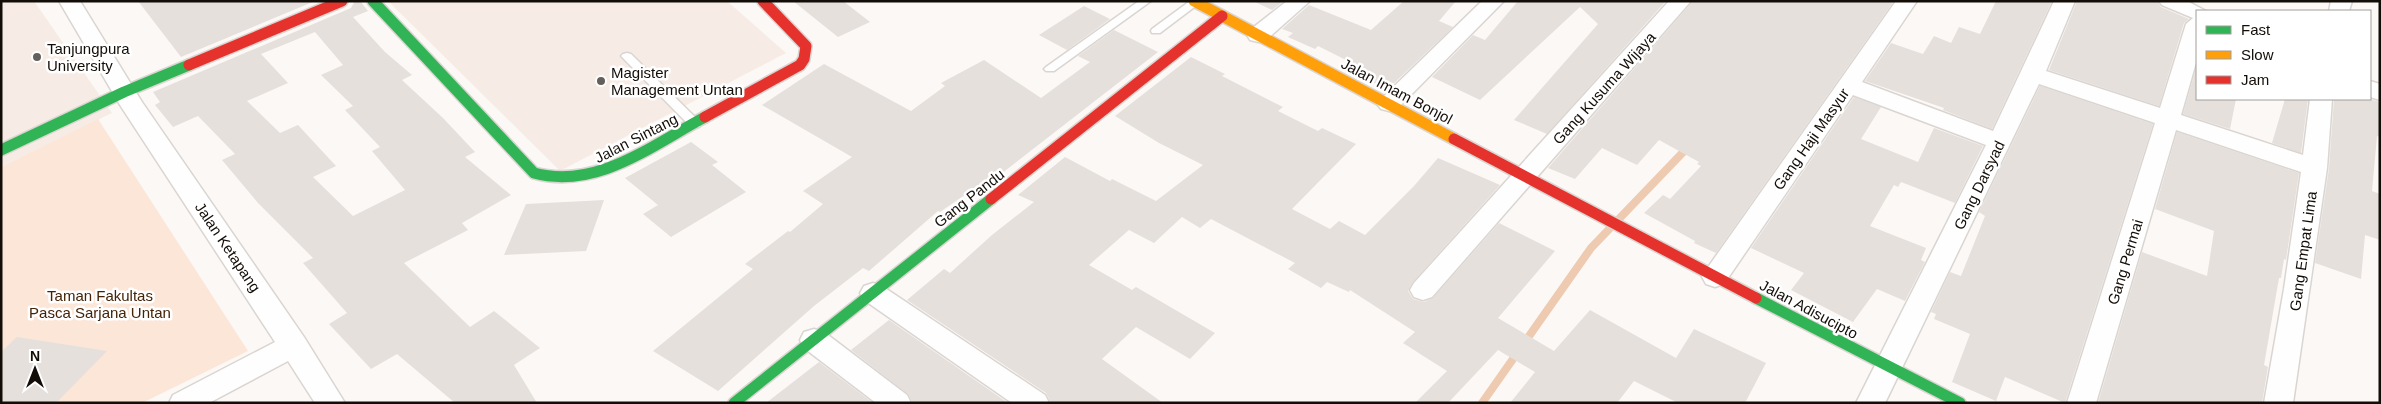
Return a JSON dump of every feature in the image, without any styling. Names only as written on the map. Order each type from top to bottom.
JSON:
[{"type":"street","name":"Jalan Ketapang","points":[[70,1],[124,92],[331,403]]},
{"type":"street","points":[[1,150],[124,92],[342,1]]},
{"type":"street","name":"Jalan Sintang","points":[[372,1],[534,173],[548,179],[564,181],[590,178],[608,170],[800,65],[804,59],[806,46],[763,1]]},
{"type":"street","points":[[1258,34],[1300,1]]},
{"type":"street","points":[[1389,104],[1494,1]]},
{"type":"street","name":"Gang Kusuma Wijaya","points":[[1423,290],[1681,1]]},
{"type":"street","name":"Gang Haji Masyur","points":[[1715,277],[1907,1]]},
{"type":"street","name":"Gang Darsyad","points":[[1870,403],[2034,74],[2065,1]]},
{"type":"street","points":[[2169,1],[2196,13]]},
{"type":"street","name":"Jalan Imam Bonjol","points":[[1195,2],[1646,239]]},
{"type":"street","name":"Gang Pandu","points":[[734,403],[1222,16]]},
{"type":"street","name":"Gang Permai","points":[[2081,403],[2196,27]]},
{"type":"street","points":[[2034,74],[2315,168]]},
{"type":"street","points":[[1849,86],[2000,142]]},
{"type":"street","name":"Gang Empat Lima","points":[[2278,403],[2294,318],[2315,168],[2322,100]]},
{"type":"street","name":"Jalan Adisucipto","points":[[1646,239],[1889,368],[1960,403]]},
{"type":"street","points":[[873,293],[1035,403]]},
{"type":"street","points":[[814,340],[898,403]]},
{"type":"street","points":[[183,403],[294,345]]},
{"type":"lane","points":[[1050,69],[1146,1]]},
{"type":"lane","points":[[1156,31],[1195,2]]},
{"type":"lane","points":[[627,56],[695,124]]},
{"type":"shaded area","name":"Tanjungpura University","points":[[1,1],[34,1],[112,113],[1,167]]},
{"type":"shaded area","name":"Magister Management Untan","points":[[388,1],[727,1],[786,53],[560,171]]},
{"type":"green space","name":"Taman Fakultas Pasca Sarjana Untan","points":[[98,119],[248,351],[142,403],[1,403],[1,167]]},
{"type":"building","points":[[138,1],[315,1],[181,57]]},
{"type":"building","points":[[355,1],[360,1],[368,11],[353,17],[385,52],[412,75],[402,80],[443,118],[475,152],[465,157],[511,195],[462,223],[468,230],[404,263],[470,327],[494,311],[540,348],[514,365],[537,403],[455,403],[397,354],[371,369],[329,324],[347,313],[303,263],[313,258],[258,203],[222,160],[235,154],[198,116],[173,127],[155,105],[160,102],[153,92],[351,8]],"holes":[[[315,32],[343,65],[321,75],[353,106],[345,110],[380,147],[372,151],[405,190],[353,216],[313,177],[336,166],[298,125],[280,133],[247,101],[288,83],[261,54]]]},
{"type":"building","points":[[793,1],[843,1],[870,22],[838,37]]},
{"type":"building","points":[[1253,1],[1284,1],[1272,10]]},
{"type":"building","points":[[1404,1],[1456,1],[1439,21],[1453,27],[1388,89],[1367,80],[1374,74],[1318,46],[1315,49],[1288,37],[1293,33],[1282,29],[1309,5],[1371,30]]},
{"type":"building","points":[[1518,1],[1666,1],[1547,134],[1514,120],[1598,24],[1580,7],[1480,100],[1432,77],[1473,35],[1485,40]]},
{"type":"building","points":[[1693,1],[1894,1],[1716,253],[1694,243],[1695,241],[1644,213],[1663,195],[1670,199],[1701,166],[1697,164],[1699,162],[1659,140],[1637,165],[1602,148],[1575,179],[1548,168]]},
{"type":"building","points":[[1996,1],[2052,1],[1992,129],[1943,110],[1944,108],[1865,81],[1891,43],[1923,54],[1934,36],[1951,43],[1959,27],[1980,34]]},
{"type":"building","points":[[2077,1],[2157,1],[2161,7],[2189,19],[2184,23],[2159,106],[2049,70]]},
{"type":"building","points":[[1084,6],[1110,19],[1067,50],[1039,35]]},
{"type":"building","points":[[1114,30],[1158,52],[992,181],[988,179],[940,212],[938,211],[869,271],[863,268],[814,306],[718,391],[653,351],[753,269],[745,264],[788,231],[790,232],[823,204],[803,191],[852,157],[762,105],[824,64],[911,111],[945,86],[941,83],[984,60],[1041,98],[1090,62],[1078,56]]},
{"type":"building","points":[[1191,57],[1225,74],[1222,76],[1283,107],[1278,111],[1318,131],[1322,128],[1356,144],[1292,209],[1330,229],[1339,221],[1365,235],[1414,186],[1438,158],[1500,185],[1413,282],[1408,291],[1413,299],[1424,302],[1433,298],[1499,223],[1555,251],[1498,318],[1554,351],[1590,310],[1676,358],[1694,329],[1766,363],[1745,403],[1678,403],[1634,381],[1617,403],[1510,403],[1535,372],[1498,350],[1448,403],[1415,403],[1447,371],[1403,343],[1415,332],[1350,290],[1349,292],[1327,282],[1321,288],[1288,269],[1295,263],[1211,219],[1200,228],[1182,217],[1154,243],[1129,230],[1089,265],[1132,290],[1136,287],[1215,333],[1190,359],[1136,327],[1102,359],[1163,403],[1051,403],[1046,393],[907,300],[944,269],[950,273],[992,235],[1034,202],[1018,195],[1065,157],[1110,181],[1112,179],[1156,201],[1203,165],[1159,143],[1115,116]]},
{"type":"building","points":[[2196,68],[2196,100],[2236,100],[2230,129],[2183,114]]},
{"type":"building","points":[[2040,86],[2153,124],[2065,403],[2005,377],[1996,401],[1952,382],[1970,334],[1934,319],[1936,314],[1931,312],[1950,272],[1961,276],[1985,216],[1979,212]]},
{"type":"building","points":[[1854,97],[1881,107],[1861,139],[1918,162],[1934,128],[1983,146],[1955,203],[1901,182],[1898,187],[1894,185],[1870,226],[1926,248],[1921,260],[1925,262],[1905,301],[1877,289],[1853,322],[1791,290],[1804,273],[1751,248]]},
{"type":"building","points":[[2285,100],[2308,100],[2301,153],[2272,143]]},
{"type":"building","points":[[2334,100],[2371,100],[2380,102],[2380,137],[2377,136],[2372,191],[2380,194],[2380,240],[2365,235],[2361,279],[2315,263],[2329,168]]},
{"type":"building","points":[[2177,132],[2299,173],[2286,260],[2284,259],[2281,278],[2279,278],[2264,365],[2268,367],[2262,403],[2098,403],[2142,252],[2207,276],[2214,231],[2155,209]]},
{"type":"building","points":[[691,142],[718,162],[712,165],[746,192],[671,237],[643,214],[658,205],[625,178]]},
{"type":"building","points":[[604,200],[586,251],[504,255],[526,204]]},
{"type":"building","points":[[889,320],[1008,403],[913,403],[908,394],[851,350]]},
{"type":"building","points":[[17,337],[107,351],[56,403],[1,403],[1,352]]},
{"type":"building","points":[[819,362],[873,403],[766,403]]},
{"type":"waterway","points":[[1482,403],[1591,248],[1689,146]]},
{"type":"traffic: fast","points":[[373,1],[534,173],[563,179],[590,175],[630,158],[705,117]]},
{"type":"traffic: fast","points":[[1,150],[124,92],[189,65]]},
{"type":"traffic: fast","points":[[734,403],[991,199]]},
{"type":"traffic: fast","points":[[1756,298],[1960,403]]},
{"type":"traffic: slow","points":[[1194,1],[1454,139]]},
{"type":"traffic: jam","points":[[189,65],[342,1]]},
{"type":"traffic: jam","points":[[705,117],[800,65],[804,59],[806,46],[763,1]]},
{"type":"traffic: jam","points":[[991,199],[1222,16]]},
{"type":"traffic: jam","points":[[1454,139],[1756,298]]},
{"type":"place","name":"Tanjungpura University","points":[[37,57]]},
{"type":"place","name":"Magister Management Untan","points":[[601,81]]}]
